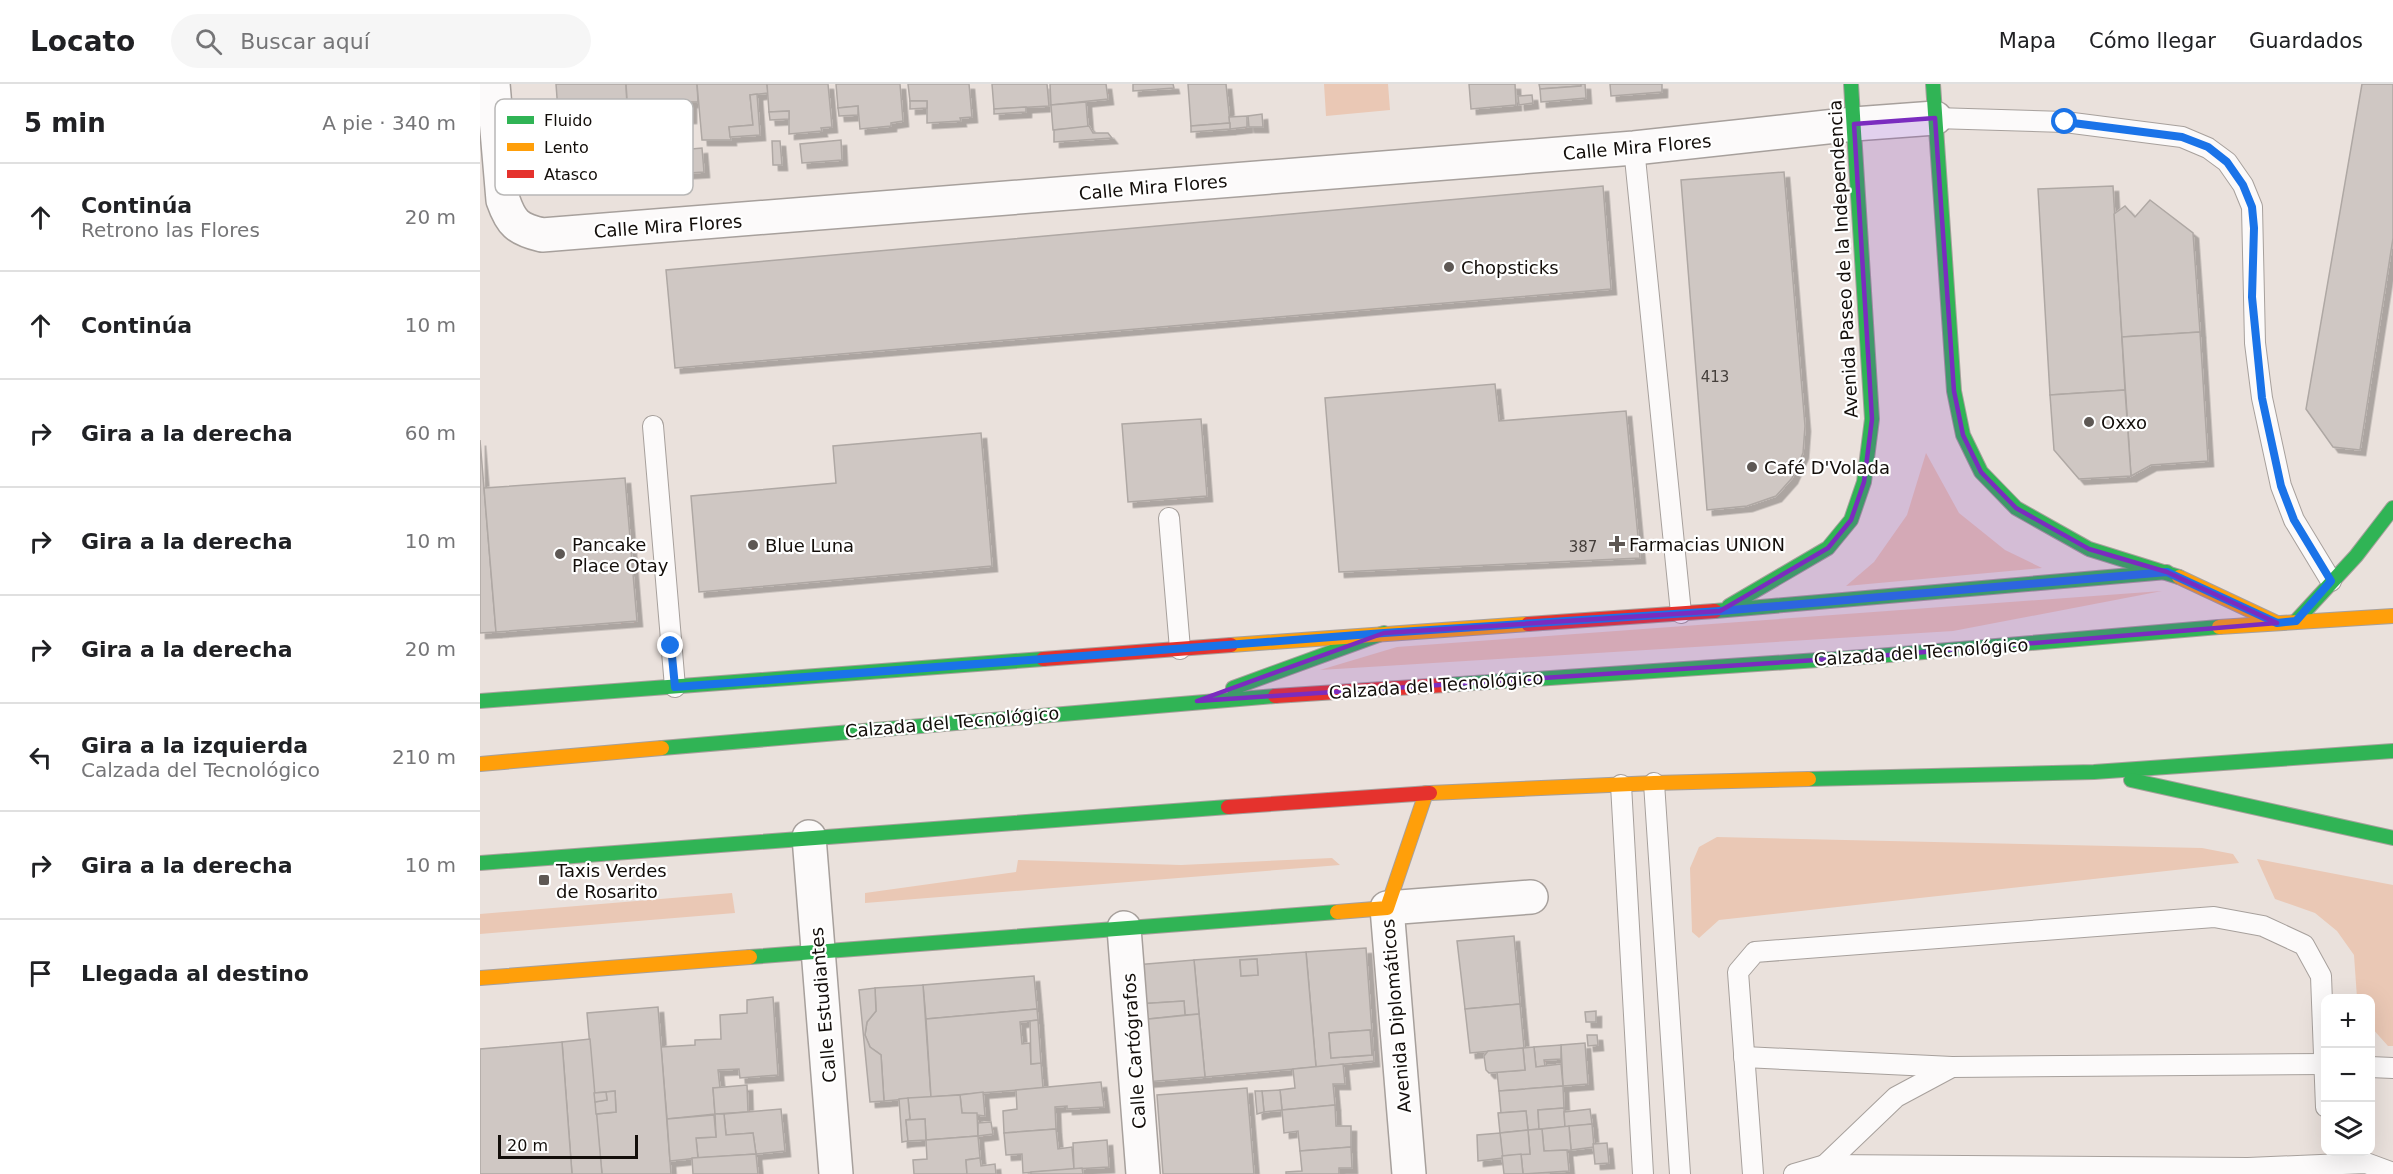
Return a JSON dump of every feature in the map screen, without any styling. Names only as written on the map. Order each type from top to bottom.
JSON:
[{"type":"main road","name":"Avenida Paseo de la Independencia","points":[[1720,611],[1828,548],[1851,520],[1864,482],[1872,419],[1851,84]]},
{"type":"main road","points":[[1933,84],[1954,391],[1963,435],[1980,472],[2016,508],[2079,544],[2116,558],[2167,572],[2277,623]]},
{"type":"main road","points":[[2296,621],[2356,556],[2393,508]]},
{"type":"main road","points":[[480,701],[1384,633],[1720,611],[2167,572]]},
{"type":"main road","name":"Calzada del Tecnológico","points":[[480,764],[1197,701],[1876,656],[2296,621],[2393,616]]},
{"type":"main road","points":[[1197,701],[1384,633]]},
{"type":"main road","points":[[480,863],[1426,793],[1620,784],[2094,772],[2393,751]]},
{"type":"main road","points":[[2094,772],[2375,832],[2393,838]]},
{"type":"main road","name":"Avenida Diplomáticos","points":[[1387,908],[1426,793]]},
{"type":"main road","points":[[480,978],[1387,908]]},
{"type":"street","name":"Calle Mira Flores","points":[[493,84],[495,107]]},
{"type":"street","name":"Calle Mira Flores","points":[[503,195],[508,214],[515,224],[525,231],[542,234],[1634,148],[1854,124],[1935,118]]},
{"type":"street","name":"Calle Estudiantes","points":[[809,837],[836,1174]]},
{"type":"street","points":[[1387,908],[1531,897]]},
{"type":"street","name":"Avenida Diplomáticos","points":[[1387,908],[1409,1174]]},
{"type":"street","name":"Calle Cartógrafos","points":[[1124,928],[1143,1174]]},
{"type":"lane","points":[[1935,118],[2065,122],[2182,137],[2208,147],[2227,162],[2243,185],[2252,207],[2254,320],[2262,398],[2281,486],[2294,520],[2331,581]]},
{"type":"lane","points":[[1634,148],[1681,613]]},
{"type":"lane","points":[[653,426],[675,687]]},
{"type":"lane","points":[[1169,518],[1180,649]]},
{"type":"lane","points":[[1654,783],[1680,1174]]},
{"type":"lane","points":[[1620,784],[1643,1174]]},
{"type":"lane","points":[[1753,1174],[1738,972],[1755,952],[2214,917],[2263,926],[2304,945],[2321,976],[2324,1048]]},
{"type":"lane","points":[[1744,1057],[1952,1067],[2321,1064]]},
{"type":"lane","points":[[1825,1165],[1896,1097],[1952,1067]]},
{"type":"lane","points":[[2375,1067],[2393,1068]]},
{"type":"lane","points":[[1794,1174],[1825,1165],[2248,1168],[2327,1157],[2366,1163],[2393,1173]]},
{"type":"highlighted area","points":[[1935,118],[1954,391],[1963,435],[1981,472],[2016,508],[2089,549],[2167,572],[2277,623],[1877,656],[1197,701],[1384,633],[1720,611],[1828,548],[1851,520],[1864,482],[1872,419],[1854,124]]},
{"type":"shaded area","points":[[1324,84],[1388,84],[1390,110],[1326,116]]},
{"type":"shaded area","points":[[1926,453],[1959,513],[2005,550],[2042,568],[1846,586],[1874,562],[1907,515]]},
{"type":"shaded area","points":[[2162,591],[1953,631],[1320,670],[1397,647]]},
{"type":"shaded area","points":[[1717,837],[2202,848],[2233,854],[2239,863],[1719,920],[1699,938],[1692,932],[1690,868],[1699,847]]},
{"type":"shaded area","points":[[1332,858],[1340,865],[865,903],[865,893],[1016,872],[1018,860],[1181,865]]},
{"type":"shaded area","points":[[2257,859],[2393,885],[2393,1046],[2388,1046],[2375,1031],[2375,994],[2357,994],[2354,955],[2337,931],[2315,913],[2275,899]]},
{"type":"shaded area","points":[[732,893],[735,913],[480,934],[480,914]]},
{"type":"building","points":[[556,84],[626,84],[627,99],[557,99]]},
{"type":"building","points":[[626,84],[697,84],[698,102],[693,102],[693,99],[627,99]]},
{"type":"building","points":[[697,84],[767,84],[768,93],[750,95],[753,125],[729,127],[731,140],[702,140]]},
{"type":"building","points":[[767,84],[828,84],[832,127],[821,128],[822,131],[789,134],[789,111],[769,112]]},
{"type":"building","points":[[836,84],[900,84],[903,121],[891,123],[891,126],[860,129],[858,106],[838,108]]},
{"type":"building","points":[[908,84],[969,84],[972,117],[960,118],[961,121],[927,123],[927,101],[910,101]]},
{"type":"building","points":[[992,84],[1047,84],[1049,106],[994,109]]},
{"type":"building","points":[[1050,84],[1106,84],[1108,99],[1051,105]]},
{"type":"building","points":[[1133,84],[1173,84],[1174,88],[1133,91]]},
{"type":"building","points":[[1188,84],[1226,84],[1230,123],[1191,126]]},
{"type":"building","points":[[1469,84],[1515,84],[1516,105],[1471,109]]},
{"type":"building","points":[[1539,84],[1581,84],[1581,86],[1540,89]]},
{"type":"building","points":[[1585,84],[1586,98],[1541,102],[1540,89],[1581,86]]},
{"type":"building","points":[[1610,84],[1662,84],[1662,92],[1611,96]]},
{"type":"building","points":[[2362,84],[2393,84],[2393,238],[2360,450],[2333,447],[2306,409]]},
{"type":"building","points":[[757,94],[760,135],[730,137],[729,127],[753,125],[750,95]]},
{"type":"building","points":[[1532,95],[1533,103],[1519,105],[1518,96]]},
{"type":"building","points":[[910,101],[927,101],[927,108],[910,109]]},
{"type":"building","points":[[1086,102],[1088,127],[1053,130],[1051,105]]},
{"type":"building","points":[[858,106],[858,115],[839,116],[838,108]]},
{"type":"building","points":[[1026,107],[1026,112],[994,114],[994,109]]},
{"type":"building","points":[[789,111],[789,119],[770,120],[769,112]]},
{"type":"building","points":[[1262,114],[1263,127],[1249,127],[1248,116]]},
{"type":"building","points":[[1247,116],[1247,127],[1230,129],[1229,117]]},
{"type":"building","points":[[1230,123],[1230,129],[1191,132],[1191,126]]},
{"type":"building","points":[[1089,126],[1093,133],[1108,133],[1112,138],[1054,142],[1054,130]]},
{"type":"building","points":[[841,140],[842,160],[802,163],[800,144]]},
{"type":"building","points":[[772,141],[780,141],[782,165],[773,165]]},
{"type":"building","points":[[702,148],[704,172],[693,173],[693,149]]},
{"type":"building","points":[[1784,172],[1805,426],[1803,453],[1792,478],[1776,496],[1747,506],[1707,510],[1681,180]]},
{"type":"building","points":[[1603,186],[1611,289],[675,368],[666,270]]},
{"type":"building","points":[[2113,186],[2125,390],[2050,395],[2038,189]]},
{"type":"building","points":[[2150,200],[2193,233],[2200,332],[2122,337],[2114,214],[2125,206],[2135,217]]},
{"type":"building","points":[[2200,332],[2208,461],[2151,465],[2131,476],[2122,337]]},
{"type":"building","points":[[1495,384],[1499,421],[1626,411],[1640,558],[1339,572],[1325,398]]},
{"type":"building","name":"Oxxo","points":[[2125,390],[2131,476],[2079,479],[2054,450],[2050,395]]},
{"type":"building","points":[[1201,419],[1207,496],[1128,502],[1122,424]]},
{"type":"building","points":[[981,433],[992,566],[699,592],[691,496],[836,483],[833,446]]},
{"type":"building","points":[[480,440],[496,632],[480,633]]},
{"type":"building","name":"Pancake Place Otay","points":[[625,478],[637,621],[496,632],[484,488]]},
{"type":"building","points":[[1514,936],[1520,1004],[1465,1009],[1457,941]]},
{"type":"building","points":[[1366,948],[1374,1061],[1316,1067],[1306,952]],"holes":[[[1370,1030],[1372,1055],[1331,1058],[1329,1033]]]},
{"type":"building","points":[[1306,952],[1316,1067],[1205,1077],[1194,960]],"holes":[[[1257,959],[1258,975],[1241,976],[1240,960]]]},
{"type":"building","points":[[1257,959],[1258,975],[1241,976],[1240,960]]},
{"type":"building","points":[[1194,960],[1199,1014],[1185,1015],[1184,1001],[1138,1004],[1135,965]]},
{"type":"building","points":[[1034,976],[1037,1009],[926,1019],[923,985]]},
{"type":"building","points":[[923,985],[931,1097],[884,1101],[881,1055],[870,1047],[865,1035],[867,1022],[876,1011],[875,988]]},
{"type":"building","points":[[875,988],[876,1011],[867,1022],[865,1035],[870,1047],[881,1055],[884,1101],[870,1102],[859,990]]},
{"type":"building","points":[[773,997],[778,1075],[740,1078],[739,1069],[718,1070],[720,1088],[713,1088],[715,1114],[667,1119],[661,1047],[695,1045],[695,1040],[721,1039],[720,1015],[747,1013],[747,1000]]},
{"type":"building","points":[[1184,1001],[1185,1015],[1139,1020],[1138,1004]]},
{"type":"building","points":[[1520,1004],[1524,1048],[1470,1053],[1465,1009]]},
{"type":"building","points":[[658,1007],[671,1174],[602,1174],[596,1114],[616,1112],[615,1091],[594,1093],[587,1013]]},
{"type":"building","points":[[1037,1009],[1038,1020],[1020,1022],[1022,1044],[1030,1043],[1031,1064],[1041,1063],[1043,1088],[931,1097],[926,1019]]},
{"type":"building","points":[[1596,1011],[1596,1022],[1586,1022],[1585,1012]]},
{"type":"building","points":[[1199,1014],[1205,1077],[1145,1082],[1139,1020]]},
{"type":"building","points":[[1038,1020],[1041,1063],[1031,1064],[1030,1021]]},
{"type":"building","points":[[1370,1030],[1372,1055],[1331,1058],[1329,1033]]},
{"type":"building","points":[[1587,1035],[1597,1035],[1598,1045],[1588,1046]]},
{"type":"building","points":[[590,1039],[602,1174],[572,1174],[562,1042]]},
{"type":"building","points":[[562,1042],[572,1174],[480,1174],[480,1049]]},
{"type":"building","points":[[1585,1043],[1588,1084],[1563,1086],[1561,1045]]},
{"type":"building","points":[[1561,1045],[1561,1059],[1544,1060],[1545,1066],[1536,1067],[1534,1047]]},
{"type":"building","points":[[1534,1047],[1536,1067],[1561,1064],[1563,1086],[1499,1091],[1497,1072],[1525,1070],[1523,1048]]},
{"type":"building","points":[[1523,1048],[1525,1070],[1489,1073],[1486,1070],[1484,1056],[1488,1051]]},
{"type":"building","points":[[1343,1064],[1345,1084],[1333,1084],[1335,1105],[1282,1110],[1280,1090],[1295,1088],[1293,1069]]},
{"type":"building","points":[[1101,1082],[1104,1107],[1067,1109],[1067,1106],[1055,1107],[1056,1129],[1004,1133],[1003,1111],[1017,1109],[1016,1090]]},
{"type":"building","points":[[747,1085],[748,1112],[715,1114],[713,1088]]},
{"type":"building","points":[[1563,1086],[1564,1108],[1538,1110],[1539,1129],[1528,1130],[1526,1111],[1501,1113],[1499,1091]]},
{"type":"building","points":[[1247,1088],[1254,1174],[1163,1174],[1157,1095]]},
{"type":"building","points":[[1280,1090],[1282,1110],[1264,1112],[1262,1091]]},
{"type":"building","points":[[615,1091],[616,1112],[596,1114],[595,1102],[607,1100],[606,1092]]},
{"type":"building","points":[[1255,1091],[1262,1091],[1264,1112],[1257,1114]]},
{"type":"building","points":[[606,1092],[607,1100],[595,1102],[594,1093]]},
{"type":"building","points":[[983,1092],[985,1116],[962,1113],[960,1095]]},
{"type":"building","points":[[960,1095],[962,1113],[977,1113],[978,1136],[926,1140],[925,1119],[910,1120],[908,1098]]},
{"type":"building","points":[[908,1098],[910,1119],[906,1120],[908,1141],[902,1142],[899,1099]]},
{"type":"building","points":[[1335,1105],[1336,1126],[1351,1126],[1351,1147],[1300,1151],[1298,1131],[1284,1133],[1282,1110]]},
{"type":"building","points":[[1564,1108],[1565,1127],[1539,1129],[1538,1110]]},
{"type":"building","points":[[781,1109],[785,1151],[756,1154],[753,1133],[726,1135],[724,1114]]},
{"type":"building","points":[[1590,1109],[1592,1124],[1565,1127],[1564,1112]]},
{"type":"building","points":[[1526,1111],[1528,1130],[1500,1133],[1498,1113]]},
{"type":"building","points":[[715,1114],[724,1114],[726,1135],[753,1133],[756,1154],[698,1158],[696,1138],[716,1137]]},
{"type":"building","points":[[714,1115],[716,1137],[696,1138],[698,1158],[670,1161],[667,1119]]},
{"type":"building","points":[[925,1119],[926,1140],[908,1141],[906,1120]]},
{"type":"building","points":[[991,1122],[993,1134],[978,1136],[978,1123]]},
{"type":"building","points":[[1592,1124],[1594,1147],[1571,1150],[1569,1126]]},
{"type":"building","points":[[1569,1126],[1571,1150],[1544,1151],[1542,1129]]},
{"type":"building","points":[[1056,1129],[1058,1149],[1072,1147],[1074,1169],[1023,1173],[1022,1154],[1006,1155],[1004,1133]]},
{"type":"building","points":[[1542,1129],[1544,1151],[1567,1150],[1569,1171],[1523,1174],[1521,1154],[1530,1154],[1528,1130]]},
{"type":"building","points":[[1528,1130],[1530,1154],[1502,1156],[1500,1133]]},
{"type":"building","points":[[1500,1133],[1503,1158],[1478,1161],[1477,1135]]},
{"type":"building","points":[[978,1136],[980,1158],[966,1160],[967,1174],[914,1174],[913,1160],[927,1159],[926,1140]]},
{"type":"building","points":[[1107,1140],[1109,1167],[1074,1169],[1073,1143]]},
{"type":"building","points":[[1607,1143],[1609,1163],[1595,1164],[1593,1144]]},
{"type":"building","points":[[1351,1147],[1352,1168],[1339,1168],[1339,1174],[1286,1174],[1286,1172],[1302,1171],[1300,1151]]},
{"type":"building","points":[[756,1154],[758,1174],[693,1174],[692,1158]]},
{"type":"building","points":[[1521,1154],[1523,1174],[1504,1174],[1502,1156]]},
{"type":"building","points":[[980,1158],[981,1166],[995,1164],[996,1174],[967,1174],[966,1160]]},
{"type":"building","points":[[1082,1168],[1083,1174],[1031,1174],[1031,1172]]},
{"type":"traffic: fast","points":[[1729,606],[1828,548],[1851,520],[1864,482],[1872,419],[1851,84]]},
{"type":"traffic: fast","points":[[1933,84],[1954,391],[1963,435],[1981,472],[2016,508],[2089,549],[2179,577]]},
{"type":"traffic: fast","points":[[2296,621],[2356,556],[2393,508]]},
{"type":"traffic: fast","points":[[1715,611],[2167,572]]},
{"type":"traffic: fast","points":[[1445,685],[1877,656],[2219,627]]},
{"type":"traffic: fast","points":[[1233,688],[1384,633]]},
{"type":"traffic: fast","points":[[480,701],[1043,659]]},
{"type":"traffic: fast","points":[[662,748],[1275,696]]},
{"type":"traffic: fast","points":[[1809,779],[2094,772],[2393,751]]},
{"type":"traffic: fast","points":[[2131,780],[2393,838]]},
{"type":"traffic: fast","points":[[480,863],[1228,807]]},
{"type":"traffic: fast","points":[[750,957],[1337,912]]},
{"type":"traffic: slow","points":[[2179,577],[2277,623]]},
{"type":"traffic: slow","points":[[2219,627],[2393,616]]},
{"type":"traffic: slow","points":[[1231,645],[1528,624]]},
{"type":"traffic: slow","points":[[480,764],[662,748]]},
{"type":"traffic: slow","points":[[1430,793],[1809,779]]},
{"type":"traffic: slow","points":[[1337,912],[1387,908],[1426,793]]},
{"type":"traffic: slow","points":[[480,978],[750,957]]},
{"type":"traffic: jam","points":[[1528,624],[1715,611]]},
{"type":"traffic: jam","points":[[1043,659],[1231,645]]},
{"type":"traffic: jam","points":[[1275,696],[1445,685]]},
{"type":"traffic: jam","points":[[1228,807],[1430,793]]},
{"type":"place","name":"Chopsticks","points":[[1449,267]]},
{"type":"place","name":"Oxxo","points":[[2089,422]]},
{"type":"place","name":"Café D'Volada","points":[[1752,467]]},
{"type":"place","name":"Farmacias UNION","points":[[1617,544]]},
{"type":"place","name":"Blue Luna","points":[[753,545]]},
{"type":"place","name":"Pancake Place Otay","points":[[560,554]]},
{"type":"place","name":"Taxis Verdes de Rosarito","points":[[544,880]]},
{"type":"route","points":[[671,646],[675,687],[1384,633],[1720,611],[2167,572],[2277,623],[2296,621],[2331,581],[2294,520],[2281,486],[2262,398],[2255,343],[2252,297],[2254,228],[2252,207],[2243,185],[2227,162],[2208,147],[2182,137],[2065,122]]}]
